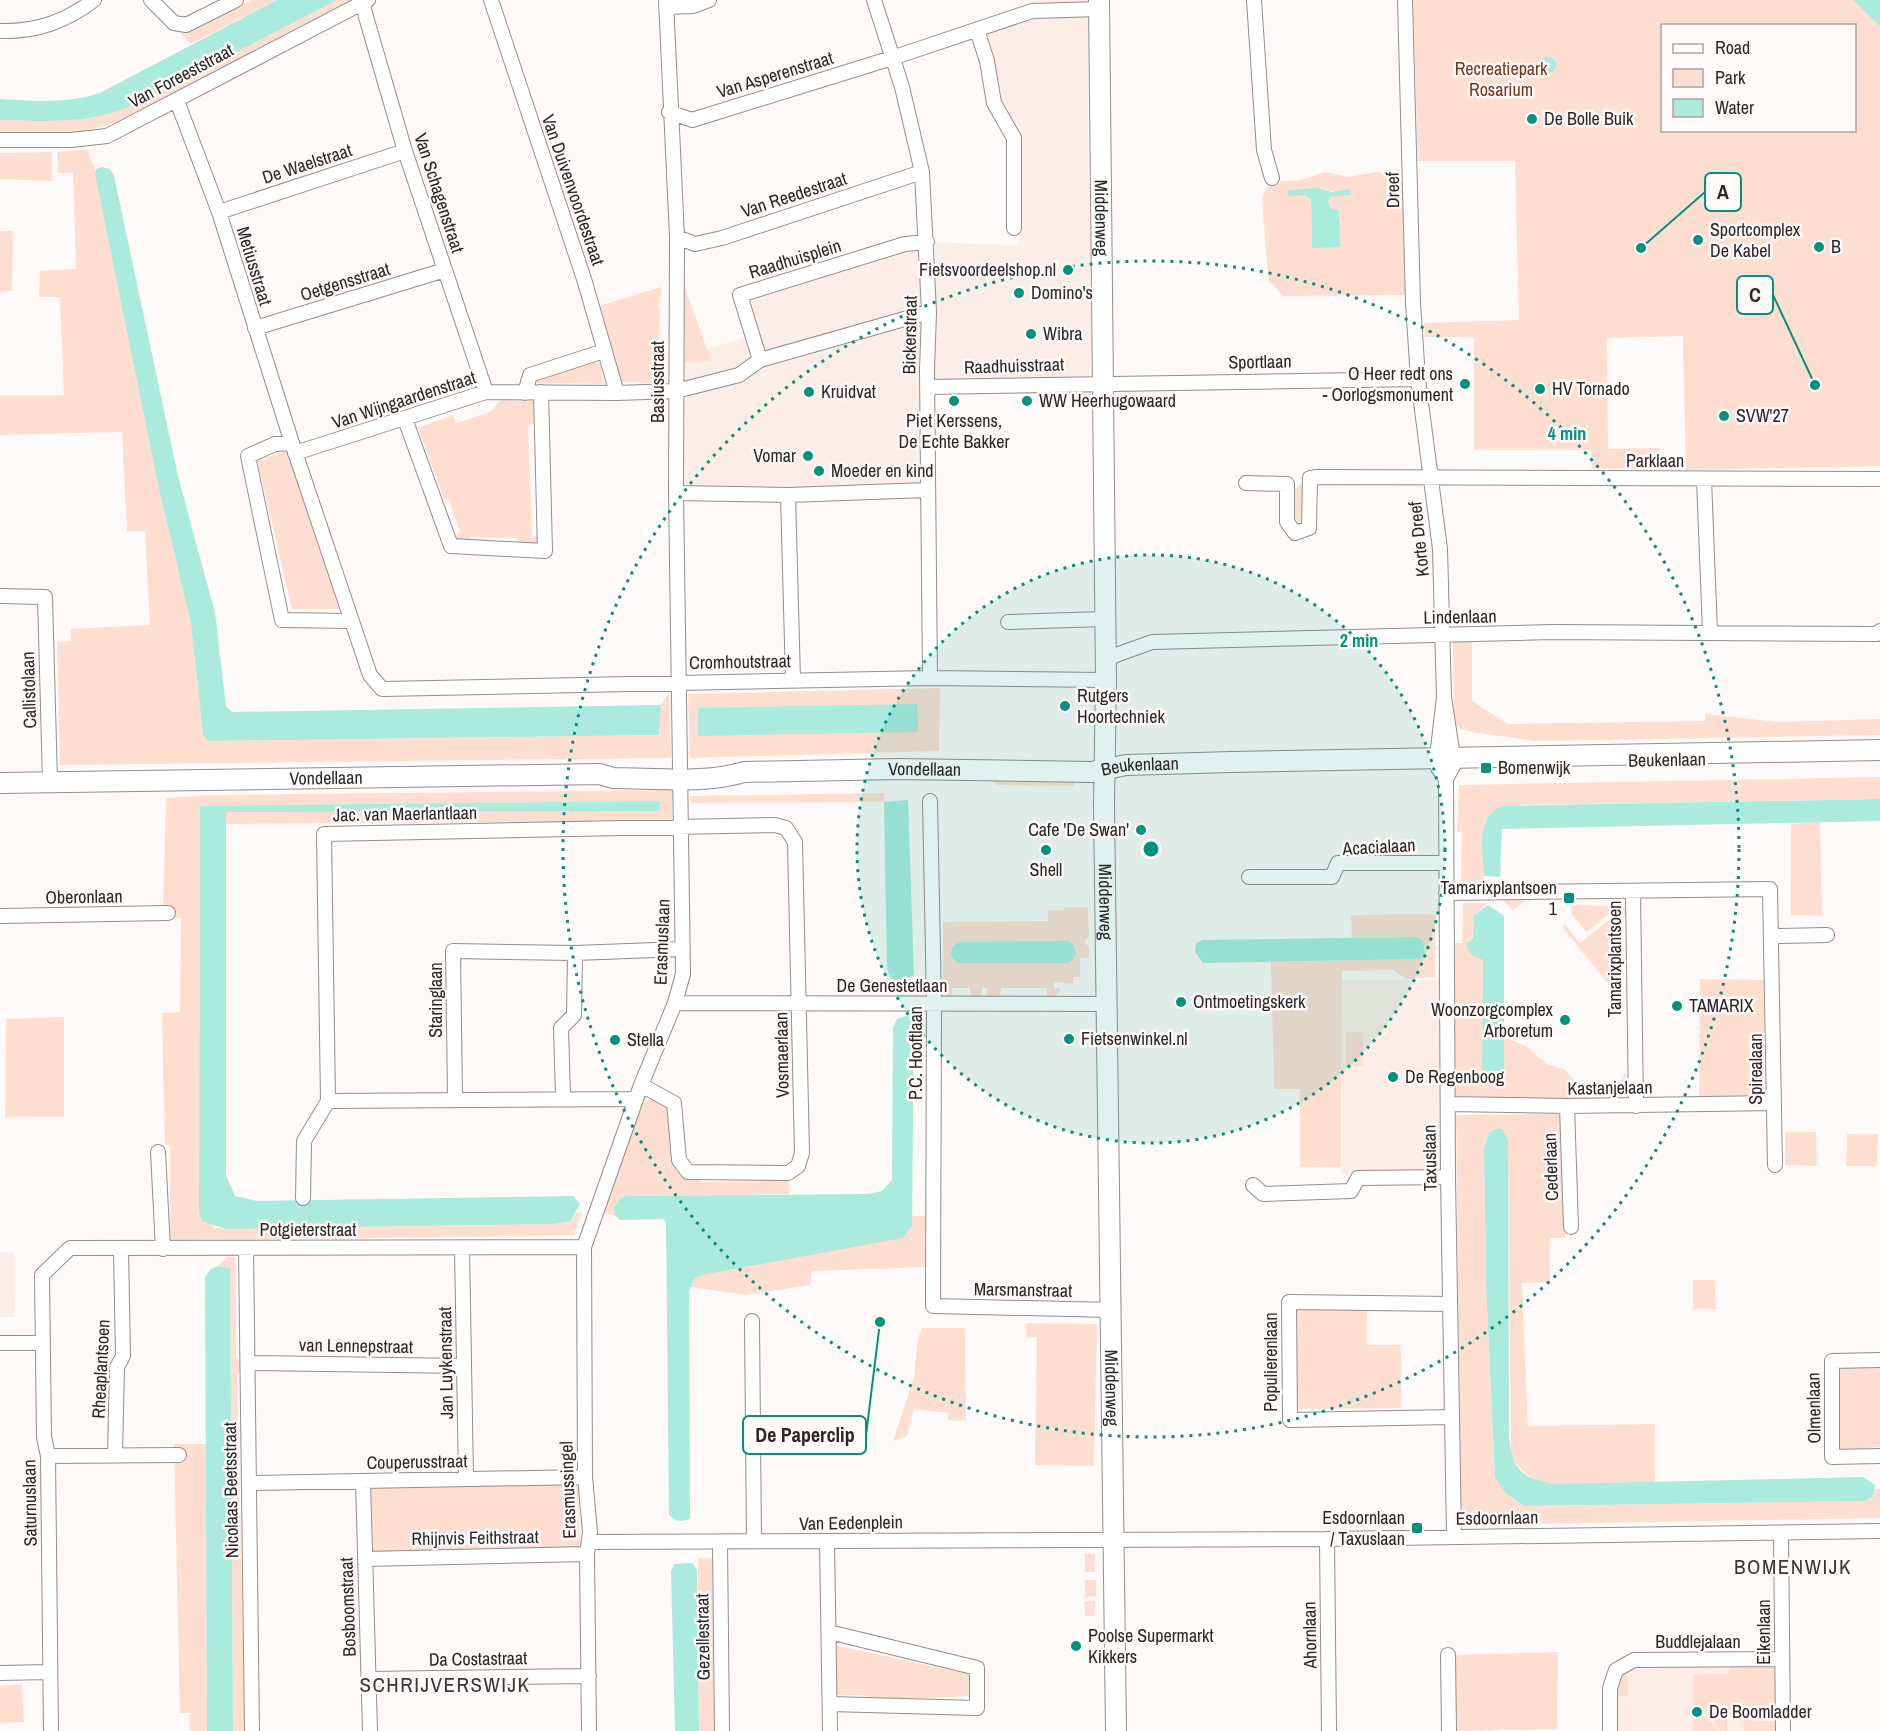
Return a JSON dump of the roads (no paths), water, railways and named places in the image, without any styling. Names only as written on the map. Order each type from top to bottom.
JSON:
[{"type":"street","points":[[0,31],[41,28],[73,16],[94,0]]},
{"type":"street","points":[[151,0],[180,25],[191,24],[236,0]]},
{"type":"street","name":"Van Duivenvoordestraat","points":[[491,0],[584,279],[617,393]]},
{"type":"street","points":[[666,4],[693,6],[709,0]]},
{"type":"street","name":"Bickerstraat","points":[[874,0],[902,87],[922,172],[929,312],[927,490],[930,678]]},
{"type":"street","points":[[1254,0],[1264,150],[1272,178]]},
{"type":"street","name":"Dreef","points":[[1405,0],[1413,303],[1418,379]]},
{"type":"street","name":"Van Foreeststraat","points":[[0,140],[71,140],[107,136],[177,101],[243,63],[365,2]]},
{"type":"street","name":"Van Schagenstraat","points":[[365,2],[405,151],[486,392]]},
{"type":"street","name":"Basiusstraat","points":[[666,4],[669,112],[677,237],[676,493],[681,771]]},
{"type":"street","name":"Van Asperenstraat","points":[[669,112],[692,120],[892,58],[1032,11],[1099,5]]},
{"type":"street","name":"Middenweg","points":[[1099,5],[1106,659],[1104,771],[1116,1731]]},
{"type":"street","points":[[976,30],[987,60],[994,103],[1014,138],[1014,228]]},
{"type":"street","name":"Metiusstraat","points":[[177,101],[219,212],[293,448],[351,621],[376,686]]},
{"type":"street","name":"De Waelstraat","points":[[219,212],[405,151]]},
{"type":"street","name":"Van Reedestraat","points":[[677,237],[695,244],[722,238],[922,172]]},
{"type":"street","name":"Raadhuisplein","points":[[760,360],[740,295],[905,244],[927,242]]},
{"type":"street","name":"Oetgensstraat","points":[[255,328],[445,270]]},
{"type":"street","points":[[676,391],[739,375],[760,360],[929,312]]},
{"type":"street","points":[[525,393],[530,375],[604,351]]},
{"type":"street","name":"Sportlaan","points":[[1103,382],[1418,379]]},
{"type":"street","name":"Korte Dreef","points":[[1418,379],[1440,549],[1446,764]]},
{"type":"street","name":"Raadhuisstraat","points":[[927,387],[1103,382]]},
{"type":"street","name":"Van Wijngaardenstraat","points":[[293,448],[405,419],[486,392],[676,391]]},
{"type":"street","points":[[405,419],[451,546],[544,551],[541,392]]},
{"type":"street","points":[[293,448],[275,444],[248,456],[282,620],[351,621]]},
{"type":"street","name":"Parklaan","points":[[1246,483],[1287,484],[1310,478],[1430,477],[1880,479]]},
{"type":"street","points":[[1287,484],[1287,522],[1294,533],[1309,528],[1310,478]]},
{"type":"street","points":[[1704,479],[1710,632]]},
{"type":"street","points":[[676,493],[788,495],[927,490]]},
{"type":"street","points":[[788,495],[793,680]]},
{"type":"street","name":"Callistolaan","points":[[0,596],[45,597],[50,781]]},
{"type":"street","points":[[1008,622],[1104,619]]},
{"type":"street","name":"Lindenlaan","points":[[1106,659],[1152,642],[1710,632],[1877,634],[1880,631]]},
{"type":"street","name":"Cromhoutstraat","points":[[376,686],[395,691],[592,687],[681,681],[930,678],[1106,680]]},
{"type":"street","name":"Beukenlaan","points":[[1104,771],[1128,777],[1880,750]]},
{"type":"street","name":"Beukenlaan","points":[[1446,764],[1880,757]]},
{"type":"street","name":"Taxuslaan","points":[[1446,764],[1448,1177],[1454,1537]]},
{"type":"street","name":"Vondellaan","points":[[0,783],[600,774],[652,765],[681,771],[729,766],[744,772],[897,769],[1104,771]]},
{"type":"street","name":"Erasmuslaan","points":[[584,1247],[641,1085],[675,1004],[682,981],[681,771]]},
{"type":"street","name":"P.C. Hooftlaan","points":[[930,801],[934,1004],[933,1306]]},
{"type":"street","name":"Vosmaerlaan","points":[[641,1085],[674,1103],[679,1160],[688,1172],[788,1173],[798,1166],[802,1153],[795,842],[786,828],[775,825],[681,826]]},
{"type":"street","name":"Jac. van Maerlantlaan","points":[[328,1101],[324,834],[681,826]]},
{"type":"street","name":"Acacialaan","points":[[1249,877],[1332,877],[1338,863],[1446,863]]},
{"type":"street","name":"Spirealaan","points":[[1633,892],[1770,889],[1775,1165]]},
{"type":"street","name":"Tamarixplantsoen","points":[[1446,893],[1633,892],[1636,1106]]},
{"type":"street","name":"Oberonlaan","points":[[0,916],[168,913]]},
{"type":"street","points":[[1772,936],[1827,935]]},
{"type":"street","name":"Staringlaan","points":[[454,1098],[453,951],[575,953],[682,949]]},
{"type":"street","points":[[563,1098],[561,1028],[574,1015],[575,953]]},
{"type":"street","name":"De Genestetlaan","points":[[675,1004],[1108,1004]]},
{"type":"street","points":[[303,1198],[304,1141],[328,1101],[454,1098],[636,1099]]},
{"type":"street","name":"Kastanjelaan","points":[[1448,1104],[1636,1106],[1774,1103]]},
{"type":"street","name":"Cederlaan","points":[[1568,1106],[1571,1227]]},
{"type":"street","points":[[158,1152],[163,1249]]},
{"type":"street","points":[[1253,1185],[1263,1194],[1352,1191],[1358,1179],[1448,1177]]},
{"type":"street","name":"Potgieterstraat","points":[[42,1275],[70,1248],[584,1247]]},
{"type":"street","name":"Erasmussingel","points":[[584,1247],[589,1731]]},
{"type":"street","name":"Nicolaas Beetsstraat","points":[[246,1248],[252,1731]]},
{"type":"street","name":"Jan Luykenstraat","points":[[462,1248],[466,1478]]},
{"type":"street","name":"Rheaplantsoen","points":[[115,1455],[117,1367],[123,1356],[121,1249]]},
{"type":"street","name":"Saturnuslaan","points":[[42,1275],[44,1437],[48,1456],[51,1731]]},
{"type":"street","name":"Populierenlaan","points":[[1450,1304],[1289,1302],[1290,1420],[1452,1417]]},
{"type":"street","name":"Marsmanstraat","points":[[933,1306],[1112,1310]]},
{"type":"street","points":[[752,1322],[754,1541]]},
{"type":"street","points":[[0,1343],[42,1343]]},
{"type":"street","name":"Olmenlaan","points":[[1880,1360],[1832,1361],[1833,1457],[1880,1456]]},
{"type":"street","name":"van Lennepstraat","points":[[248,1363],[464,1366]]},
{"type":"street","points":[[48,1456],[178,1455]]},
{"type":"street","name":"Couperusstraat","points":[[250,1483],[585,1477]]},
{"type":"street","name":"Bosboomstraat","points":[[363,1481],[370,1731]]},
{"type":"street","name":"Esdoornlaan","points":[[1114,1540],[1880,1532]]},
{"type":"street","name":"Eikenlaan","points":[[1781,1533],[1783,1731]]},
{"type":"street","name":"Ahornlaan","points":[[1327,1539],[1329,1731]]},
{"type":"street","name":"Van Eedenplein","points":[[588,1548],[754,1541],[1114,1540]]},
{"type":"street","points":[[827,1542],[830,1731]]},
{"type":"street","name":"Gezellestraat","points":[[720,1543],[722,1731]]},
{"type":"street","name":"Rhijnvis Feithstraat","points":[[365,1559],[588,1548]]},
{"type":"street","points":[[829,1632],[977,1668],[977,1708],[830,1704]]},
{"type":"street","points":[[1448,1654],[1449,1731]]},
{"type":"street","name":"Buddlejalaan","points":[[1610,1731],[1610,1688],[1616,1670],[1634,1660],[1782,1659]]},
{"type":"street","points":[[0,1672],[50,1672]]},
{"type":"street","name":"Da Costastraat","points":[[368,1679],[589,1676]]},
{"type":"water","points":[[277,0],[337,0],[134,105],[84,119],[0,120],[0,99],[63,100],[100,93]]},
{"type":"water","points":[[1853,0],[1880,0],[1880,26]]},
{"type":"water","points":[[1545,57],[1551,57],[1556,65],[1554,71],[1545,73],[1540,68],[1540,62]]},
{"type":"water","points":[[102,167],[110,169],[114,176],[178,476],[215,613],[226,706],[232,712],[661,705],[659,735],[208,741],[203,735],[191,624],[160,494],[95,174],[96,169]]},
{"type":"water","points":[[1318,188],[1332,192],[1350,189],[1351,195],[1330,197],[1328,202],[1331,208],[1339,211],[1340,247],[1312,248],[1311,199],[1303,195],[1288,196],[1287,190]]},
{"type":"water","points":[[917,704],[918,732],[698,736],[698,708]]},
{"type":"water","points":[[1880,799],[1880,821],[1502,829],[1500,877],[1484,876],[1482,846],[1484,826],[1488,817],[1503,806]]},
{"type":"water","points":[[908,800],[914,975],[900,981],[891,978],[887,969],[884,802]]},
{"type":"water","points":[[659,801],[660,811],[226,812],[226,1175],[235,1196],[257,1201],[573,1196],[580,1204],[570,1222],[552,1224],[226,1229],[203,1222],[199,1213],[200,806]]},
{"type":"water","points":[[1488,905],[1504,916],[1504,1071],[1493,1083],[1485,1080],[1482,1071],[1483,960],[1471,955],[1466,945],[1473,938],[1474,915]]},
{"type":"water","points":[[1416,937],[1423,941],[1425,955],[1420,959],[1203,963],[1195,952],[1196,943],[1203,940]]},
{"type":"water","points":[[1068,941],[1074,946],[1076,952],[1072,961],[1068,963],[959,963],[953,959],[951,953],[955,944],[959,942]]},
{"type":"water","points":[[906,1016],[914,1017],[912,1226],[903,1238],[695,1278],[689,1291],[690,1519],[677,1520],[669,1515],[666,1222],[663,1219],[620,1220],[615,1216],[614,1208],[621,1197],[629,1196],[868,1194],[882,1191],[892,1180],[893,1028],[897,1019]]},
{"type":"water","points":[[1495,1129],[1502,1129],[1508,1140],[1509,1433],[1512,1455],[1520,1470],[1535,1479],[1557,1484],[1863,1477],[1875,1485],[1873,1497],[1865,1501],[1524,1506],[1505,1493],[1495,1478],[1486,1284],[1484,1148],[1489,1133]]},
{"type":"water","points":[[218,1266],[230,1268],[233,1731],[207,1731],[205,1277],[211,1269]]},
{"type":"water","points":[[693,1563],[697,1570],[699,1731],[675,1731],[671,1571],[674,1564]]},
{"type":"place","name":"De Bolle Buik","points":[[1532,119]]},
{"type":"place","name":"Sportcomplex De Kabel","points":[[1698,240]]},
{"type":"place","name":"B","points":[[1819,247]]},
{"type":"place","name":"A","points":[[1641,248]]},
{"type":"place","name":"Fietsvoordeelshop.nl","points":[[1068,270]]},
{"type":"place","name":"Domino's","points":[[1019,293]]},
{"type":"place","name":"Wibra","points":[[1031,334]]},
{"type":"place","name":"O Heer redt ons - Oorlogsmonument","points":[[1465,384]]},
{"type":"place","name":"C","points":[[1815,385]]},
{"type":"place","name":"HV Tornado","points":[[1540,389]]},
{"type":"place","name":"Kruidvat","points":[[809,392]]},
{"type":"place","name":"Piet Kerssens, De Echte Bakker","points":[[954,401]]},
{"type":"place","name":"WW Heerhugowaard","points":[[1027,401]]},
{"type":"place","name":"SVW'27","points":[[1724,416]]},
{"type":"place","name":"Vomar","points":[[808,456]]},
{"type":"place","name":"Moeder en kind","points":[[819,471]]},
{"type":"place","name":"Rutgers Hoortechniek","points":[[1065,706]]},
{"type":"place","name":"Bomenwijk","points":[[1486,768]]},
{"type":"place","name":"Cafe 'De Swan'","points":[[1141,830]]},
{"type":"place","name":"Shell","points":[[1046,850]]},
{"type":"place","name":"Tamarixplantsoen 1","points":[[1569,898]]},
{"type":"place","name":"Ontmoetingskerk","points":[[1181,1002]]},
{"type":"place","name":"TAMARIX","points":[[1677,1006]]},
{"type":"place","name":"Woonzorgcomplex Arboretum","points":[[1565,1020]]},
{"type":"place","name":"Fietsenwinkel.nl","points":[[1069,1039]]},
{"type":"place","name":"Stella","points":[[615,1040]]},
{"type":"place","name":"De Regenboog","points":[[1393,1077]]},
{"type":"place","name":"De Paperclip","points":[[880,1322]]},
{"type":"place","name":"Esdoornlaan / Taxuslaan","points":[[1417,1528]]},
{"type":"place","name":"Poolse Supermarkt Kikkers","points":[[1076,1646]]},
{"type":"place","name":"De Boomladder","points":[[1697,1712]]},
{"type":"district","name":"BOMENWIJK","points":[[1793,1567]]},
{"type":"district","name":"SCHRIJVERSWIJK","points":[[445,1685]]},
{"type":"park label","name":"Recreatiepark Rosarium","points":[[1501,79]]}]
